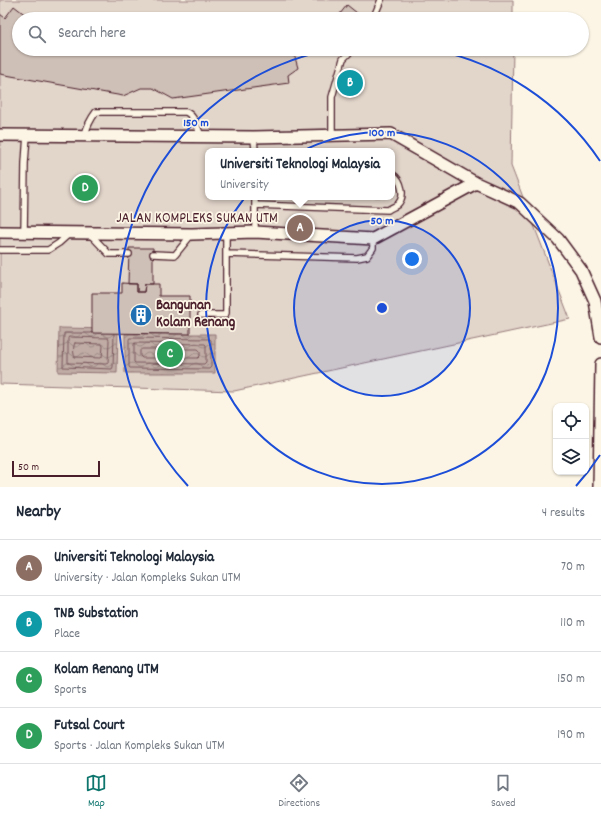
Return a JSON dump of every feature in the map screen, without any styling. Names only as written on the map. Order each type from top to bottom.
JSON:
[{"type":"street","points":[[0,135],[254,137],[391,134],[476,183],[520,203],[558,239],[581,270],[595,301],[601,337]]},
{"type":"street","points":[[373,239],[476,183]]},
{"type":"street","name":"JALAN KOMPLEKS SUKAN UTM","points":[[0,232],[90,234],[192,234],[255,232],[373,239]]},
{"type":"street","points":[[599,487],[601,364]]},
{"type":"lane","points":[[376,12],[381,0]]},
{"type":"lane","points":[[332,135],[332,97],[343,59],[346,56]]},
{"type":"lane","points":[[85,135],[91,118],[96,112],[186,112],[191,114],[201,137]]},
{"type":"lane","points":[[24,233],[27,135]]},
{"type":"lane","points":[[254,137],[255,148]]},
{"type":"lane","points":[[255,205],[388,210],[397,205],[401,199],[402,188],[395,176]]},
{"type":"lane","points":[[255,200],[255,232]]},
{"type":"lane","points":[[201,315],[225,315],[226,313],[226,232]]},
{"type":"lane","points":[[0,250],[48,250],[70,233]]},
{"type":"lane","points":[[90,234],[109,254],[129,254]]},
{"type":"lane","points":[[153,254],[175,255],[192,234]]},
{"type":"lane","points":[[226,254],[357,258],[367,256],[373,248],[373,239]]},
{"type":"shaded area","points":[[0,0],[513,0],[513,12],[12,12],[12,56],[513,56],[511,166],[570,319],[234,391],[0,384]]},
{"type":"water","points":[[59,328],[118,329],[117,373],[58,372]]},
{"type":"water","points":[[125,334],[215,334],[215,373],[125,373]]},
{"type":"building","points":[[347,5],[356,12],[342,12]]},
{"type":"building","points":[[14,6],[22,12],[12,12],[12,56],[295,56],[298,68],[288,75],[289,83],[173,99],[153,88],[141,88],[123,96],[0,74],[0,14],[5,18]]},
{"type":"building","points":[[345,72],[355,72],[354,96],[345,95]]},
{"type":"building","points":[[129,248],[153,248],[153,284],[145,284],[144,292],[137,292],[137,284],[128,284]]},
{"type":"building","name":"Bangunan Kolam Renang","points":[[122,283],[137,284],[137,292],[144,292],[145,284],[159,284],[159,296],[190,296],[190,334],[92,333],[92,293],[122,293]]},
{"type":"place","name":"TNB Substation","points":[[350,83]]},
{"type":"place","name":"Futsal Court","points":[[85,188]]},
{"type":"place","name":"Universiti Teknologi Malaysia","points":[[300,228]]},
{"type":"place","name":"Bangunan Kolam Renang","points":[[141,315]]},
{"type":"place","name":"Kolam Renang UTM","points":[[170,354]]}]
